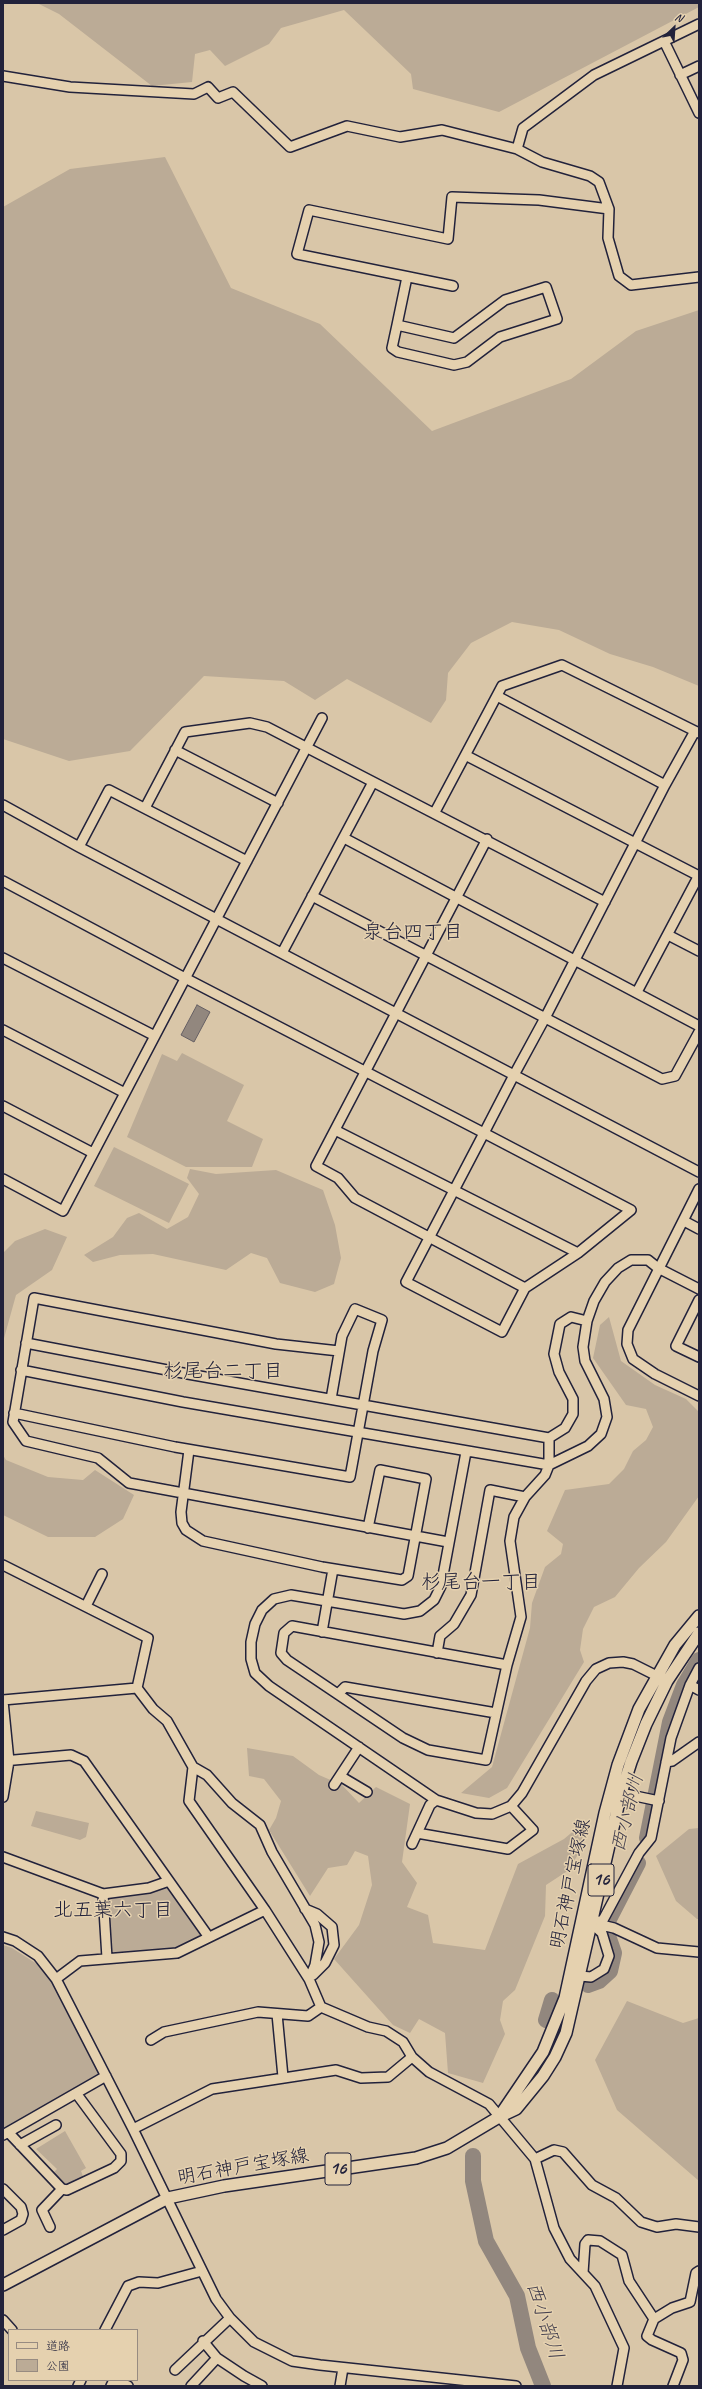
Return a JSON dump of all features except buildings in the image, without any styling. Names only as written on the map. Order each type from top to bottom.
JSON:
[{"type":"main road","name":"明石神戸宝塚線","points":[[499,2117],[529,2075],[554,2028],[565,1998],[605,1813],[618,1765],[639,1709],[675,1645],[699,1616]]},
{"type":"main road","name":"明石神戸宝塚線","points":[[3,2285],[168,2198],[218,2187],[416,2158],[447,2148],[499,2117],[516,2109],[543,2076],[555,2056],[566,2032],[621,1793],[646,1724],[667,1681],[699,1633]]},
{"type":"street","points":[[517,149],[522,128],[594,74],[699,24]]},
{"type":"street","points":[[664,41],[699,113]]},
{"type":"street","points":[[680,75],[699,66]]},
{"type":"street","points":[[3,76],[70,87],[194,94],[208,87],[218,98],[233,92],[290,147],[347,126],[400,137],[442,130],[517,149],[542,162],[590,176],[598,182],[609,209],[608,238],[619,276],[631,284],[699,277]]},
{"type":"street","points":[[453,286],[297,254],[309,210],[448,239],[452,197],[539,200],[609,209]]},
{"type":"street","points":[[397,326],[454,338],[505,300],[546,287],[557,319],[500,337],[467,362],[454,365],[398,352],[392,348],[407,277]]},
{"type":"street","points":[[3,881],[185,978],[365,1071],[484,1133],[631,1210],[578,1253],[525,1288],[502,1332],[406,1282],[429,1237],[484,1133],[514,1075],[636,844],[665,785],[697,732],[562,665],[502,686],[467,756],[435,812]]},
{"type":"street","points":[[497,696],[665,785]]},
{"type":"street","points":[[3,1179],[63,1211],[322,718]]},
{"type":"street","points":[[145,808],[185,732],[250,723],[267,727],[373,782],[435,812],[605,902]]},
{"type":"street","points":[[176,750],[278,803]]},
{"type":"street","points":[[467,756],[699,876],[637,992]]},
{"type":"street","points":[[282,953],[373,782]]},
{"type":"street","points":[[79,847],[109,790],[247,861]]},
{"type":"street","points":[[4,809],[699,1172]]},
{"type":"street","points":[[344,838],[699,1026]]},
{"type":"street","points":[[487,839],[316,1166],[338,1178],[355,1198],[525,1288]]},
{"type":"street","points":[[312,896],[662,1079],[676,1076],[699,1032]]},
{"type":"street","points":[[668,935],[699,951]]},
{"type":"street","points":[[3,958],[155,1036]]},
{"type":"street","points":[[3,1030],[125,1093]]},
{"type":"street","points":[[3,1106],[93,1153]]},
{"type":"street","points":[[335,1130],[453,1192],[578,1253]]},
{"type":"street","points":[[699,1189],[628,1330],[627,1344],[633,1359],[655,1374],[699,1396]]},
{"type":"street","points":[[684,1221],[699,1229]]},
{"type":"street","points":[[21,1370],[466,1452],[549,1465],[588,1446],[601,1434],[607,1418],[604,1399],[585,1361],[583,1347],[587,1321],[594,1301],[605,1282],[618,1268],[631,1260],[648,1260],[658,1268],[699,1289]]},
{"type":"street","points":[[339,1351],[276,1344],[34,1298],[13,1422],[26,1441],[98,1458],[129,1483],[448,1542]]},
{"type":"street","points":[[699,1300],[676,1346],[699,1357]]},
{"type":"street","points":[[14,1413],[189,1450],[350,1477],[356,1432],[372,1351],[382,1320],[354,1309],[342,1336],[331,1399]]},
{"type":"street","points":[[26,1343],[549,1438],[565,1428],[573,1414],[573,1400],[559,1372],[554,1354],[560,1324],[571,1317],[587,1321]]},
{"type":"street","points":[[507,1665],[292,1626],[284,1633],[280,1653],[287,1660],[403,1738],[428,1750],[486,1760],[507,1665],[521,1617],[510,1541],[514,1517],[525,1497],[545,1475],[549,1465],[549,1438]]},
{"type":"street","points":[[189,1450],[181,1512],[182,1523],[193,1536],[203,1541],[333,1569],[402,1580],[408,1576],[426,1479],[380,1470],[368,1528]]},
{"type":"street","points":[[466,1452],[441,1586],[434,1600],[420,1611],[404,1614],[291,1595],[274,1599],[262,1610],[255,1624],[251,1642],[251,1659],[255,1673],[269,1686],[436,1800],[476,1813],[492,1814],[511,1806],[522,1793],[586,1680],[596,1669],[609,1663],[623,1662],[633,1664],[657,1676]]},
{"type":"street","points":[[437,1653],[440,1636],[454,1624],[471,1594],[490,1490],[525,1497]]},
{"type":"street","points":[[3,1565],[148,1638],[137,1688],[153,1709],[167,1722],[193,1767],[207,1775],[232,1803],[260,1825],[272,1852],[315,1925],[319,1942],[315,1965],[309,1979]]},
{"type":"street","points":[[322,1632],[333,1569]]},
{"type":"street","points":[[86,1606],[102,1574]]},
{"type":"street","points":[[591,1923],[602,1920],[639,1853],[651,1838],[670,1738],[690,1685],[699,1668]]},
{"type":"street","points":[[690,1685],[699,1690]]},
{"type":"street","points":[[338,1694],[345,1687],[496,1713]]},
{"type":"street","points":[[3,1797],[6,1761],[3,1700],[137,1688]]},
{"type":"street","points":[[666,1762],[672,1761],[699,1742]]},
{"type":"street","points":[[334,1785],[358,1747]]},
{"type":"street","points":[[6,1761],[71,1755],[84,1761],[208,1936]]},
{"type":"street","points":[[193,1767],[189,1801],[265,1910],[309,1979],[322,2007],[368,2027],[386,2031],[403,2042],[412,2057],[429,2072],[489,2104],[535,2159],[554,2228],[570,2259],[595,2286],[624,2348],[617,2386]]},
{"type":"street","points":[[340,1776],[367,1792]]},
{"type":"street","points":[[621,1793],[659,1801]]},
{"type":"street","points":[[412,1844],[430,1806],[436,1800]]},
{"type":"street","points":[[417,1833],[508,1848],[533,1830],[511,1806]]},
{"type":"street","points":[[3,1857],[103,1894],[149,1888],[169,1881]]},
{"type":"street","points":[[103,1894],[107,1958]]},
{"type":"street","points":[[305,1908],[317,1914],[332,1928],[334,1945],[325,1963],[309,1979]]},
{"type":"street","points":[[56,1979],[80,1961],[177,1952],[265,1910]]},
{"type":"street","points":[[591,1923],[614,1928],[658,1948],[699,1952]]},
{"type":"street","points":[[580,1976],[591,1977],[604,1969],[609,1956],[602,1933],[591,1923]]},
{"type":"street","points":[[3,1937],[15,1941],[38,1956],[56,1979],[168,2198],[216,2299],[230,2318],[254,2342],[292,2361],[343,2368],[516,2386]]},
{"type":"street","points":[[151,2040],[164,2032],[258,2012],[308,2016],[322,2007]]},
{"type":"street","points":[[277,2014],[283,2077]]},
{"type":"street","points":[[133,2129],[212,2089],[336,2070],[361,2078],[388,2077],[412,2057]]},
{"type":"street","points":[[76,2093],[117,2146],[121,2161],[114,2168],[67,2190],[62,2189],[20,2145],[5,2133],[106,2076]]},
{"type":"street","points":[[20,2145],[56,2125]]},
{"type":"street","points":[[535,2159],[554,2150],[563,2152],[592,2185],[616,2198],[641,2222],[657,2227],[676,2224],[699,2227]]},
{"type":"street","points":[[3,2189],[21,2207],[23,2214],[20,2220],[3,2230]]},
{"type":"street","points":[[50,2227],[42,2210],[44,2205],[62,2189]]},
{"type":"street","points":[[583,2273],[585,2244],[588,2240],[600,2240],[622,2255],[629,2281],[654,2319]]},
{"type":"street","points":[[106,2329],[128,2286],[139,2282],[158,2283],[202,2271]]},
{"type":"street","points":[[673,2386],[683,2360],[681,2353],[652,2340],[647,2336],[654,2319],[672,2308],[690,2302],[696,2274],[699,2271]]},
{"type":"street","points":[[175,2370],[230,2318]]},
{"type":"street","points":[[3,2320],[11,2329]]},
{"type":"street","points":[[203,2342],[217,2358],[262,2386]]},
{"type":"street","points":[[191,2386],[217,2358]]},
{"type":"street","points":[[340,2386],[343,2368]]},
{"type":"street","points":[[116,2381],[128,2386]]},
{"type":"green space","points":[[37,3],[699,3],[699,7],[499,112],[413,89],[411,74],[344,10],[281,28],[269,44],[225,66],[210,50],[195,54],[192,82],[152,86],[59,14]]},
{"type":"green space","points":[[165,157],[231,288],[320,324],[432,431],[571,379],[636,331],[699,310],[699,686],[653,667],[610,654],[559,630],[512,622],[471,643],[448,673],[446,700],[431,723],[347,679],[315,700],[284,681],[204,676],[130,751],[69,761],[3,739],[3,207],[70,169]]},
{"type":"green space","points":[[182,1053],[244,1085],[227,1121],[263,1139],[252,1167],[186,1167],[127,1137],[162,1054],[177,1061]]},
{"type":"green space","points":[[114,1147],[189,1184],[169,1223],[94,1186]]},
{"type":"green space","points":[[190,1169],[216,1174],[276,1170],[323,1190],[335,1225],[341,1258],[334,1284],[315,1292],[280,1283],[267,1258],[251,1253],[226,1270],[153,1254],[120,1255],[93,1262],[84,1255],[113,1237],[127,1218],[139,1213],[167,1229],[188,1217],[199,1194],[187,1178]]},
{"type":"green space","points":[[45,1229],[67,1237],[52,1270],[16,1295],[3,1342],[3,1253],[15,1241]]},
{"type":"green space","points":[[609,1317],[621,1361],[655,1385],[686,1399],[699,1412],[699,1496],[666,1542],[639,1568],[615,1597],[594,1607],[583,1629],[580,1650],[584,1662],[507,1788],[489,1798],[461,1793],[492,1767],[530,1628],[532,1603],[545,1567],[561,1554],[563,1544],[547,1531],[565,1490],[609,1484],[624,1469],[633,1451],[646,1440],[653,1427],[646,1409],[626,1405],[593,1358],[600,1325]]},
{"type":"green space","points":[[3,1455],[6,1460],[48,1477],[83,1480],[95,1470],[134,1495],[123,1519],[95,1537],[48,1537],[3,1515]]},
{"type":"green space","points":[[247,1748],[293,1756],[319,1775],[342,1785],[359,1803],[376,1787],[410,1804],[402,1862],[417,1883],[407,1907],[428,1915],[433,1943],[485,1950],[518,1864],[564,1839],[583,1823],[582,1847],[569,1870],[546,1885],[545,1916],[515,1990],[503,2001],[500,2020],[505,2034],[483,2083],[448,2073],[445,2033],[419,2019],[410,2033],[393,2025],[334,1959],[359,1925],[372,1885],[368,1856],[355,1851],[347,1865],[328,1868],[310,1896],[269,1830],[276,1818],[281,1801],[264,1779],[249,1776]]},
{"type":"green space","points":[[36,1811],[89,1823],[86,1837],[80,1840],[31,1826]]},
{"type":"green space","points":[[699,1828],[699,1919],[697,1919],[676,1901],[656,1856],[689,1829]]},
{"type":"green space","points":[[168,1884],[201,1932],[198,1939],[177,1950],[115,1954],[111,1950],[106,1902],[111,1897],[150,1893]]},
{"type":"green space","points":[[3,1945],[12,1948],[37,1964],[53,1984],[100,2075],[3,2131]]},
{"type":"green space","points":[[627,2001],[683,2023],[699,2018],[699,2181],[617,2110],[595,2060]]},
{"type":"green space","points":[[65,2131],[86,2168],[81,2171],[84,2179],[67,2187],[62,2185],[51,2175],[57,2169],[36,2149]]},
{"type":"shaded area","points":[[197,1005],[210,1012],[194,1042],[181,1035]]},
{"type":"waterway","name":"西小部川","points":[[647,1838],[670,1722],[684,1685],[699,1660]]},
{"type":"waterway","name":"西小部川","points":[[588,1985],[599,1981],[610,1971],[614,1953],[607,1933],[608,1921],[638,1863]]},
{"type":"waterway","name":"西小部川","points":[[546,2020],[552,2000]]},
{"type":"waterway","name":"西小部川","points":[[473,2156],[473,2181],[486,2241],[517,2296],[528,2348],[543,2386]]},
{"type":"district","name":"泉台四丁目","points":[[413,933]]},
{"type":"district","name":"杉尾台二丁目","points":[[223,1372]]},
{"type":"district","name":"杉尾台一丁目","points":[[481,1583]]},
{"type":"district","name":"北五葉六丁目","points":[[113,1911]]}]
